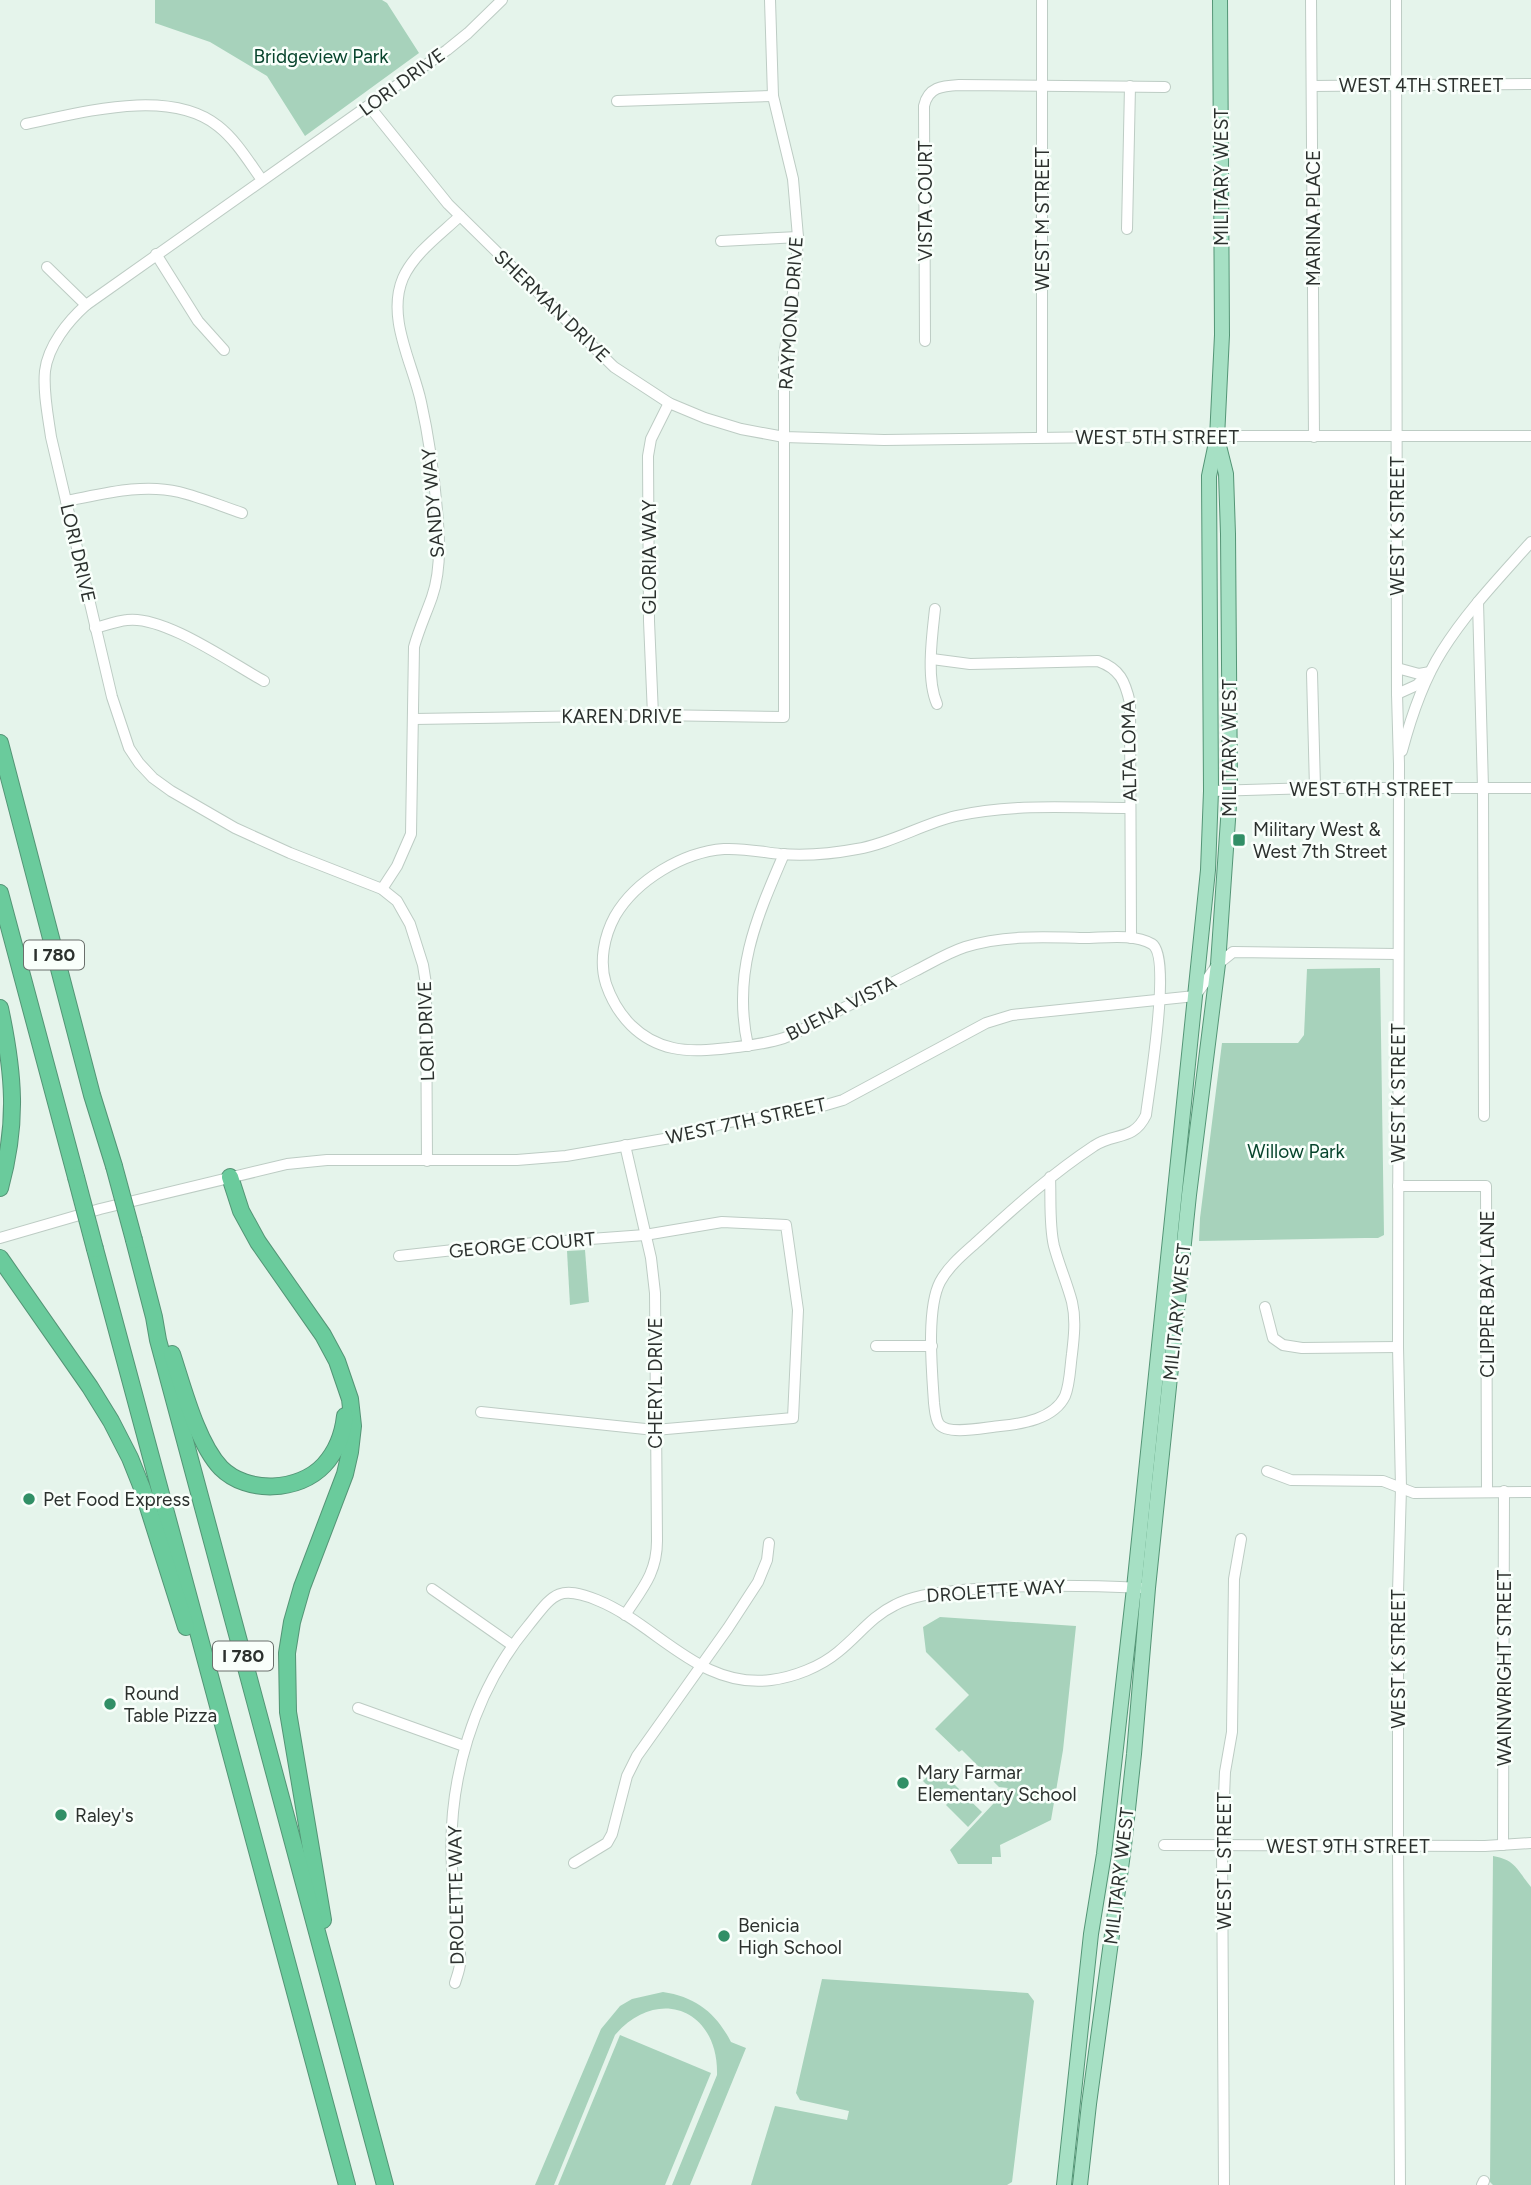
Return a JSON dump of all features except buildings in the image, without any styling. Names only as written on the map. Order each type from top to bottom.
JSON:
[{"type":"highway","name":"I 780","points":[[0,743],[92,1096],[134,1240],[161,1353],[385,2185]]},
{"type":"highway","name":"I 780","points":[[0,893],[347,2185]]},
{"type":"highway","points":[[0,1008],[8,1050],[13,1102],[12,1134],[0,1188]]},
{"type":"highway","points":[[230,1177],[241,1211],[258,1242],[323,1335],[337,1361],[350,1399],[353,1426],[345,1474],[302,1587],[287,1653],[288,1712],[334,1994]]},
{"type":"highway","points":[[0,1258],[90,1387],[130,1458],[193,1648],[223,1720]]},
{"type":"highway","points":[[154,1317],[166,1336],[209,1454],[222,1469],[238,1480],[255,1486],[287,1485],[308,1478],[323,1466],[334,1452],[341,1436],[345,1413],[345,1386]]},
{"type":"main road","name":"MILITARY WEST","points":[[1080,2185],[1134,1755],[1141,1588],[1208,870],[1211,791],[1209,476],[1217,438],[1222,335],[1220,0]]},
{"type":"main road","name":"MILITARY WEST","points":[[1065,2185],[1091,1934],[1141,1588],[1219,964],[1230,791],[1228,522],[1226,474],[1217,438]]},
{"type":"street","name":"LORI DRIVE","points":[[427,1161],[426,984],[410,923],[397,901],[383,889],[290,853],[236,828],[171,791],[139,764],[129,748],[120,726],[66,501],[47,408],[45,369],[60,334],[73,316],[86,305],[369,106],[468,33],[502,0]]},
{"type":"street","name":"RAYMOND DRIVE","points":[[770,0],[773,96],[793,179],[798,237],[784,357],[785,670]]},
{"type":"street","name":"WEST M STREET","points":[[1042,0],[1042,438]]},
{"type":"street","name":"MARINA PLACE","points":[[1311,0],[1314,437]]},
{"type":"street","name":"WEST K STREET","points":[[1396,0],[1398,1347],[1401,1488],[1398,1592],[1400,2185]]},
{"type":"street","name":"WEST 4TH STREET","points":[[1312,86],[1531,84]]},
{"type":"street","points":[[1042,85],[1165,87]]},
{"type":"street","name":"VISTA COURT","points":[[925,341],[926,97],[938,87],[1042,85]]},
{"type":"street","points":[[1127,229],[1130,86]]},
{"type":"street","points":[[617,101],[773,96]]},
{"type":"street","points":[[26,124],[118,107],[160,106],[182,109],[207,118],[220,127],[235,142],[262,180]]},
{"type":"street","name":"SHERMAN DRIVE","points":[[369,106],[448,205],[614,367],[669,403],[705,418],[741,429],[784,437]]},
{"type":"street","name":"SANDY WAY","points":[[383,889],[411,834],[414,646],[433,595],[439,563],[433,465],[421,399],[399,320],[399,293],[403,278],[417,257],[460,216]]},
{"type":"street","points":[[721,241],[798,237]]},
{"type":"street","points":[[156,254],[198,321],[224,350]]},
{"type":"street","points":[[47,267],[86,305]]},
{"type":"street","name":"GLORIA WAY","points":[[653,715],[649,621],[648,456],[654,432],[669,403]]},
{"type":"street","name":"WEST 5TH STREET","points":[[784,437],[884,440],[1531,436]]},
{"type":"street","points":[[66,501],[121,490],[155,489],[179,492],[242,513]]},
{"type":"street","points":[[1399,764],[1430,672],[1443,650],[1478,602],[1531,542]]},
{"type":"street","points":[[1478,602],[1483,788],[1484,1116]]},
{"type":"street","points":[[935,609],[932,659],[933,696],[937,704]]},
{"type":"street","points":[[96,628],[129,620],[151,622],[178,632],[264,681]]},
{"type":"street","name":"ALTA LOMA","points":[[932,659],[970,664],[1098,661],[1116,671],[1126,684],[1130,703],[1131,938]]},
{"type":"street","points":[[1396,668],[1419,674],[1430,672]]},
{"type":"street","name":"KAREN DRIVE","points":[[414,719],[784,716],[785,670]]},
{"type":"street","points":[[1397,694],[1417,685],[1430,672]]},
{"type":"street","points":[[1312,673],[1315,788]]},
{"type":"street","name":"WEST 6TH STREET","points":[[1211,791],[1531,788]]},
{"type":"street","name":"BUENA VISTA","points":[[1130,808],[979,811],[936,821],[875,845],[816,854],[723,849],[684,859],[654,876],[620,908],[611,924],[603,959],[610,995],[631,1027],[663,1046],[678,1050],[700,1050],[748,1046],[796,1033],[951,953],[976,944],[1028,937],[1131,938]]},
{"type":"street","points":[[748,1046],[743,1009],[746,959],[759,912],[784,854]]},
{"type":"street","points":[[1050,1177],[1053,1244],[1072,1303],[1074,1331],[1064,1398],[1052,1411],[1025,1423],[946,1429],[940,1425],[935,1412],[932,1346],[934,1302],[940,1283],[950,1268],[1050,1177],[1100,1142],[1132,1133],[1141,1126],[1146,1115],[1161,970],[1159,953],[1151,944],[1131,938]]},
{"type":"street","points":[[1195,996],[1219,964],[1233,952],[1398,954]]},
{"type":"street","name":"WEST 7TH STREET","points":[[0,1238],[100,1209],[287,1164],[327,1160],[517,1160],[566,1156],[670,1138],[729,1122],[810,1110],[842,1100],[986,1023],[1012,1014],[1195,996]]},
{"type":"street","name":"CHERYL DRIVE","points":[[625,1145],[655,1293],[657,1541],[655,1565],[648,1581],[625,1615]]},
{"type":"street","name":"CLIPPER BAY LANE","points":[[1398,1186],[1486,1186],[1487,1492]]},
{"type":"street","name":"GEORGE COURT","points":[[399,1256],[645,1235],[722,1222],[786,1225],[798,1310],[793,1418],[655,1430]]},
{"type":"street","points":[[1265,1307],[1273,1338],[1283,1345],[1302,1348],[1398,1347]]},
{"type":"street","points":[[876,1346],[932,1346]]},
{"type":"street","points":[[481,1412],[655,1430]]},
{"type":"street","points":[[1267,1471],[1291,1480],[1383,1481],[1414,1493],[1531,1492]]},
{"type":"street","name":"WAINWRIGHT STREET","points":[[1503,1845],[1504,1491]]},
{"type":"street","name":"WEST L STREET","points":[[1224,2185],[1222,1845],[1225,1772],[1232,1732],[1234,1579],[1241,1539]]},
{"type":"street","points":[[574,1863],[607,1843],[637,1756],[758,1582],[767,1560],[769,1543]]},
{"type":"street","name":"DROLETTE WAY","points":[[455,1983],[460,1964],[452,1864],[453,1828],[464,1746],[484,1693],[512,1645],[554,1596],[565,1592],[578,1593],[607,1604],[688,1660],[729,1678],[761,1681],[788,1677],[825,1661],[839,1652],[887,1609],[925,1594],[980,1588],[1057,1585],[1141,1588]]},
{"type":"street","points":[[432,1589],[512,1645]]},
{"type":"street","points":[[358,1708],[464,1746]]},
{"type":"street","name":"WEST 9TH STREET","points":[[1164,1845],[1398,1846],[1531,1843]]},
{"type":"green space","name":"Bridgeview Park","points":[[155,0],[382,0],[387,3],[419,53],[305,136],[267,76],[210,42],[155,23]]},
{"type":"green space","name":"Willow Park","points":[[1380,968],[1384,1235],[1378,1238],[1199,1241],[1222,1043],[1298,1043],[1304,1035],[1307,969]]},
{"type":"green space","points":[[585,1250],[589,1302],[570,1305],[567,1251]]},
{"type":"green space","points":[[940,1617],[1076,1626],[1063,1750],[1051,1820],[1000,1845],[1001,1857],[992,1857],[992,1864],[958,1864],[950,1850],[1008,1788],[999,1787],[962,1750],[959,1752],[935,1729],[969,1695],[926,1652],[923,1627]]},
{"type":"green space","points":[[937,1767],[959,1789],[945,1803],[923,1781]]},
{"type":"green space","points":[[960,1791],[982,1812],[968,1827],[946,1805]]},
{"type":"green space","points":[[1493,1856],[1511,1863],[1531,1887],[1531,2185],[1493,2185],[1490,2182]]},
{"type":"green space","points":[[822,1979],[1028,1993],[1034,2001],[1012,2182],[1007,2185],[751,2185],[775,2106],[847,2120],[849,2111],[800,2100],[796,2093]]},
{"type":"green space","points":[[663,1992],[675,1994],[704,2008],[719,2023],[731,2042],[746,2048],[690,2185],[672,2185],[717,2075],[715,2053],[708,2034],[697,2021],[683,2012],[667,2009],[649,2011],[632,2020],[615,2035],[554,2185],[535,2185],[601,2029],[620,2006],[632,1999]]},
{"type":"green space","points":[[620,2035],[711,2073],[665,2185],[558,2185]]},
{"type":"place","name":"Military West & West 7th Street","points":[[1239,840]]},
{"type":"place","name":"Pet Food Express","points":[[29,1499]]},
{"type":"place","name":"Round Table Pizza","points":[[110,1704]]},
{"type":"place","name":"Mary Farmar Elementary School","points":[[903,1783]]},
{"type":"place","name":"Raley's","points":[[61,1815]]},
{"type":"place","name":"Benicia High School","points":[[724,1936]]}]
